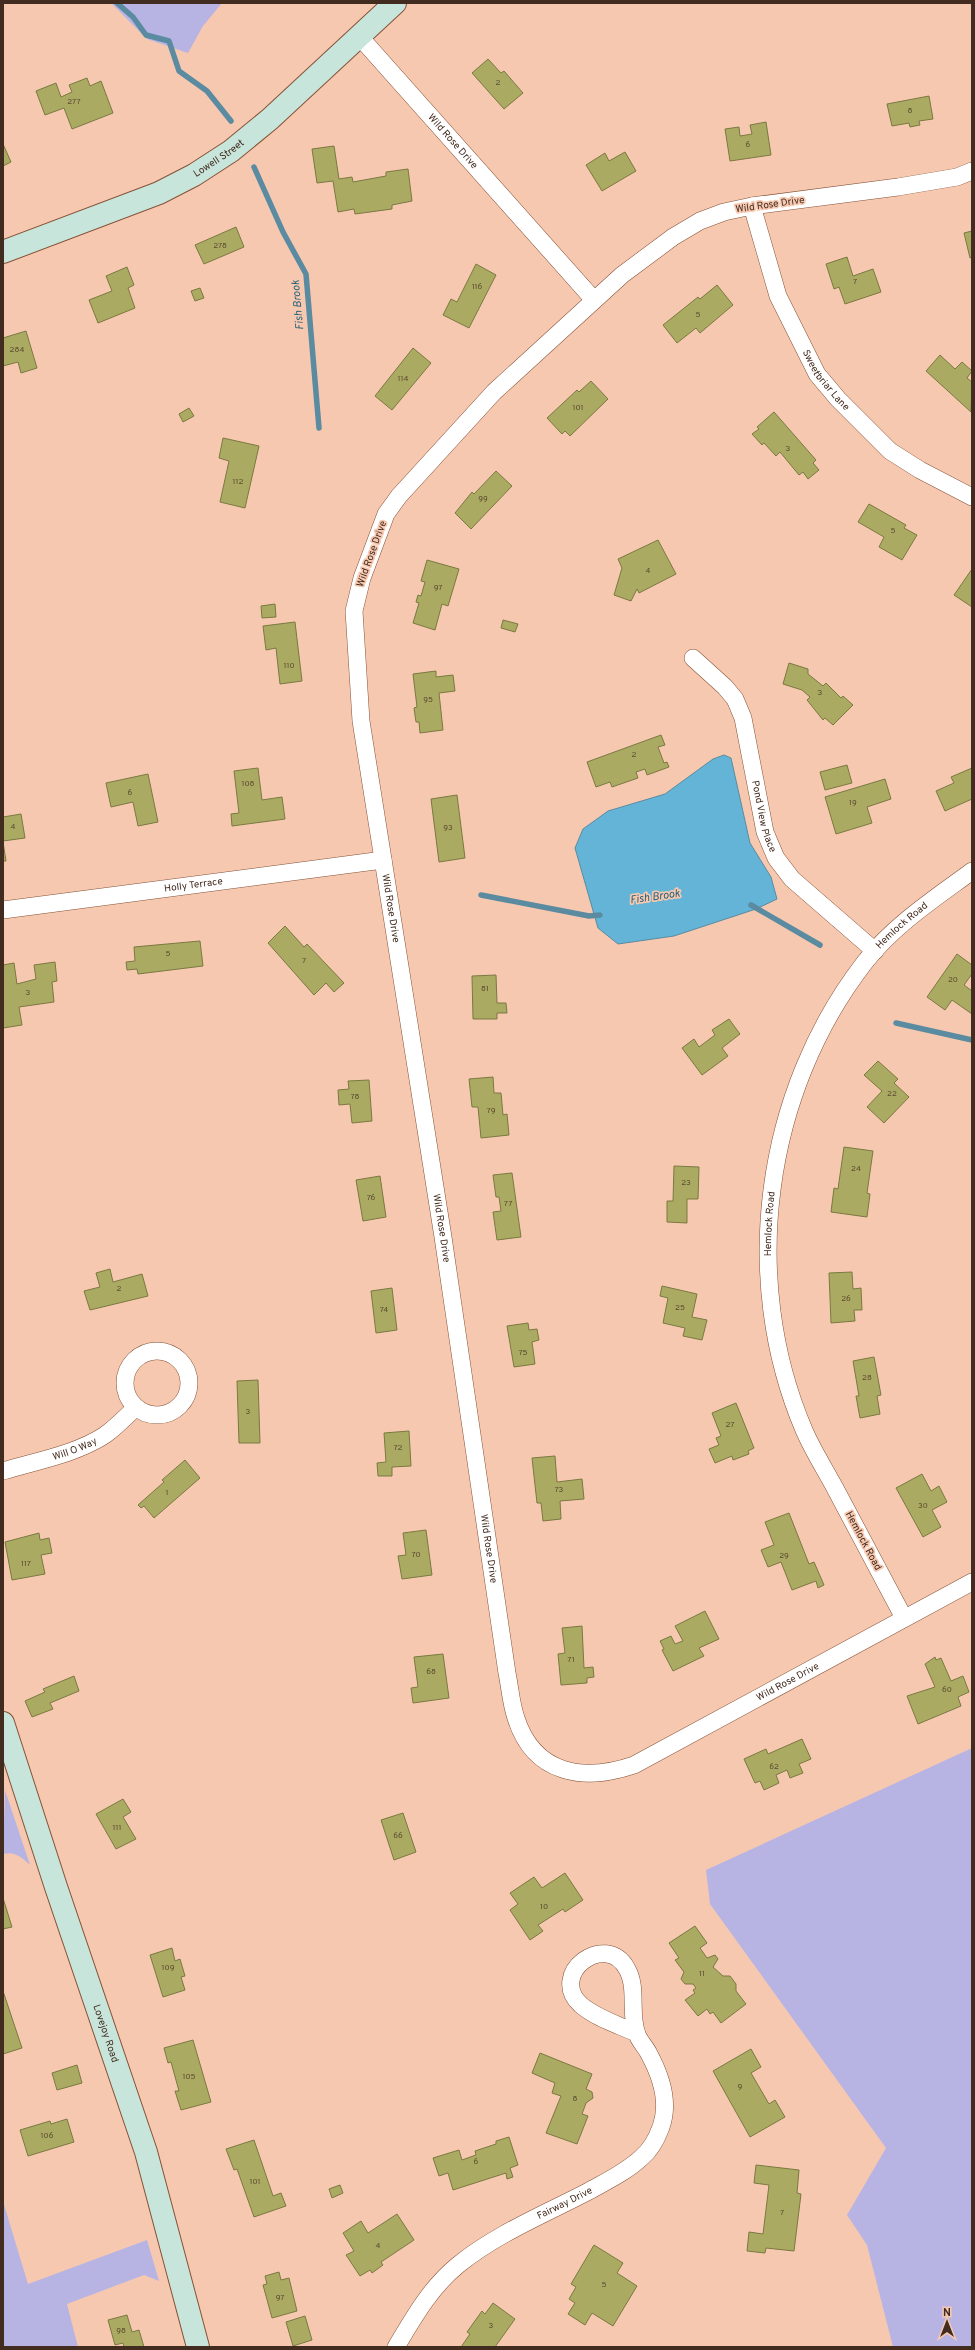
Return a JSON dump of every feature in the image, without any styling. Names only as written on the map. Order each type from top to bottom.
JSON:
[{"type":"main road","name":"Lowell Street","points":[[3,252],[159,193],[194,175],[231,151],[270,120],[395,3]]},
{"type":"main road","name":"Lovejoy Road","points":[[3,1723],[58,1895],[146,2152],[198,2347]]},
{"type":"street","name":"Wild Rose Drive","points":[[359,36],[594,300]]},
{"type":"street","name":"Wild Rose Drive","points":[[972,171],[956,177],[898,187],[752,206],[724,212],[700,221],[673,237],[622,275],[494,392],[398,496],[386,514],[362,578],[354,611],[360,706],[383,860],[443,1237],[507,1673],[516,1718],[524,1738],[541,1756],[558,1769],[590,1774],[611,1772],[634,1764],[972,1582]]},
{"type":"street","name":"Sweetbriar Lane","points":[[752,206],[778,296],[817,374],[838,399],[890,451],[920,470],[972,497]]},
{"type":"street","name":"Pond View Place","points":[[693,658],[725,687],[735,699],[742,718],[765,832],[776,858],[792,879],[875,951]]},
{"type":"street","name":"Holly Terrace","points":[[3,910],[383,860]]},
{"type":"street","name":"Hemlock Road","points":[[904,1618],[804,1430],[784,1370],[772,1310],[768,1235],[774,1175],[787,1113],[819,1033],[839,999],[875,951],[895,930],[972,872]]},
{"type":"street","name":"Will O Way","points":[[3,1471],[71,1450],[95,1440],[114,1428],[135,1408]]},
{"type":"street","name":"Fairway Drive","points":[[396,2347],[428,2295],[458,2265],[494,2241],[620,2174],[642,2158],[651,2147],[662,2123],[664,2096],[661,2083],[650,2056],[636,2033],[630,1975],[624,1964],[607,1954],[594,1955],[582,1961],[574,1971],[571,1984],[578,2002],[588,2010],[636,2033]]},
{"type":"shaded area","points":[[111,3],[222,3],[203,26],[188,53],[147,39]]},
{"type":"shaded area","points":[[972,1748],[972,2347],[893,2347],[867,2245],[847,2215],[886,2148],[710,1904],[706,1870]]},
{"type":"shaded area","points":[[5,1790],[30,1865],[18,1855],[11,1853],[3,1854]]},
{"type":"shaded area","points":[[3,2201],[28,2284],[147,2240],[159,2281],[144,2275],[67,2304],[78,2347],[3,2347]]},
{"type":"water","points":[[724,755],[731,758],[750,843],[771,877],[777,899],[756,909],[674,936],[618,944],[598,928],[575,848],[583,829],[608,811],[665,794],[713,759]]},
{"type":"building","points":[[488,59],[501,73],[504,71],[523,93],[504,109],[472,73]]},
{"type":"building","points":[[87,78],[90,86],[101,81],[113,113],[72,129],[64,108],[45,115],[36,91],[56,83],[61,97],[72,92],[69,85]]},
{"type":"building","points":[[929,96],[933,119],[919,121],[920,125],[910,127],[909,123],[892,126],[887,104]]},
{"type":"building","points":[[766,122],[771,155],[730,161],[725,129],[739,127],[740,136],[752,134],[750,125]]},
{"type":"building","points":[[3,144],[11,162],[3,166]]},
{"type":"building","points":[[334,146],[339,179],[352,177],[353,182],[386,176],[386,172],[408,169],[412,201],[392,205],[392,209],[355,214],[354,209],[338,212],[333,181],[317,183],[312,149]]},
{"type":"building","points":[[625,152],[636,171],[602,191],[586,165],[605,153],[609,161]]},
{"type":"building","points":[[236,227],[244,247],[204,264],[195,245]]},
{"type":"building","points":[[972,231],[972,257],[970,258],[964,233]]},
{"type":"building","points":[[847,257],[853,276],[873,269],[881,292],[845,304],[839,287],[834,289],[826,264]]},
{"type":"building","points":[[476,264],[496,275],[469,328],[443,315],[451,299],[457,302]]},
{"type":"building","points":[[127,267],[134,285],[128,288],[135,308],[98,323],[89,300],[112,291],[106,276]]},
{"type":"building","points":[[717,285],[733,305],[700,333],[696,328],[677,343],[663,325],[698,297],[700,299]]},
{"type":"building","points":[[200,288],[204,298],[195,301],[191,291]]},
{"type":"building","points":[[26,331],[37,368],[21,373],[18,362],[3,366],[3,338]]},
{"type":"building","points":[[413,348],[431,363],[392,410],[375,396]]},
{"type":"building","points":[[940,355],[955,369],[962,362],[972,371],[967,378],[972,382],[971,412],[926,371]]},
{"type":"building","points":[[591,381],[608,399],[570,436],[565,431],[562,434],[547,418],[577,390],[579,392]]},
{"type":"building","points":[[189,408],[194,416],[183,422],[179,414]]},
{"type":"building","points":[[774,412],[816,460],[813,463],[819,470],[808,479],[803,472],[799,475],[780,452],[776,456],[764,443],[762,445],[752,434],[759,429],[757,427]]},
{"type":"building","points":[[223,438],[259,446],[245,508],[220,502],[229,461],[219,458]]},
{"type":"building","points":[[496,471],[512,486],[471,529],[455,513],[472,492],[474,494]]},
{"type":"building","points":[[869,504],[906,525],[904,528],[917,535],[902,560],[879,547],[884,537],[858,522]]},
{"type":"building","points":[[658,540],[676,574],[639,593],[637,589],[631,601],[614,595],[622,568],[618,559]]},
{"type":"building","points":[[427,560],[459,569],[448,606],[442,604],[435,630],[413,623],[419,603],[416,602],[418,595],[421,596],[425,582],[421,581]]},
{"type":"building","points":[[972,569],[972,607],[954,595]]},
{"type":"building","points":[[275,604],[276,617],[262,618],[261,606]]},
{"type":"building","points":[[503,620],[518,624],[515,632],[501,628]]},
{"type":"building","points":[[295,622],[302,681],[280,684],[276,648],[266,650],[263,626]]},
{"type":"building","points":[[789,663],[808,669],[808,674],[823,686],[826,683],[841,698],[843,696],[853,705],[833,725],[825,718],[823,720],[807,700],[810,697],[802,690],[783,684]]},
{"type":"building","points":[[436,671],[436,677],[453,675],[455,691],[439,693],[443,730],[420,733],[419,722],[416,722],[414,708],[417,707],[413,674]]},
{"type":"building","points":[[661,735],[665,745],[658,747],[664,763],[667,762],[669,767],[647,775],[645,769],[636,772],[638,778],[612,787],[610,782],[596,787],[587,762]]},
{"type":"building","points":[[847,765],[852,783],[825,790],[820,772]]},
{"type":"building","points":[[258,768],[262,800],[282,797],[285,819],[232,826],[231,814],[239,813],[234,771]]},
{"type":"building","points":[[972,768],[972,799],[945,811],[936,791],[954,783],[951,777]]},
{"type":"building","points":[[148,774],[158,822],[138,826],[133,802],[111,807],[106,783]]},
{"type":"building","points":[[885,779],[891,799],[867,807],[872,823],[836,834],[825,797]]},
{"type":"building","points":[[457,795],[465,858],[439,862],[431,799]]},
{"type":"building","points":[[21,814],[25,838],[3,841],[3,817]]},
{"type":"building","points":[[3,842],[6,861],[3,861]]},
{"type":"building","points":[[285,926],[304,947],[307,944],[344,983],[334,992],[326,983],[314,995],[268,943]]},
{"type":"building","points":[[200,941],[203,966],[138,974],[137,969],[127,970],[126,962],[135,961],[134,947]]},
{"type":"building","points":[[957,954],[972,965],[972,974],[964,985],[972,991],[972,1014],[952,1000],[945,1010],[927,997]]},
{"type":"building","points":[[55,962],[57,981],[52,982],[54,1002],[19,1007],[22,1025],[3,1028],[3,965],[14,963],[17,984],[36,979],[34,965]]},
{"type":"building","points":[[496,975],[497,1003],[506,1003],[507,1013],[497,1013],[497,1019],[473,1019],[472,976]]},
{"type":"building","points":[[729,1019],[740,1034],[722,1048],[728,1056],[702,1075],[682,1048],[694,1039],[699,1047],[715,1035],[712,1030]]},
{"type":"building","points":[[878,1061],[898,1079],[894,1083],[909,1097],[884,1123],[867,1107],[882,1091],[864,1075]]},
{"type":"building","points":[[493,1077],[494,1093],[501,1093],[503,1115],[507,1114],[509,1135],[481,1138],[478,1107],[472,1107],[469,1079]]},
{"type":"building","points":[[369,1080],[372,1121],[352,1123],[350,1104],[339,1105],[338,1090],[349,1089],[348,1081]]},
{"type":"building","points":[[844,1147],[873,1151],[867,1193],[870,1194],[867,1217],[831,1212],[834,1188],[838,1189]]},
{"type":"building","points":[[674,1166],[699,1167],[698,1199],[687,1199],[687,1223],[667,1222],[667,1201],[673,1201]]},
{"type":"building","points":[[512,1173],[521,1237],[497,1240],[493,1212],[501,1211],[499,1197],[496,1197],[493,1175]]},
{"type":"building","points":[[380,1176],[386,1217],[363,1221],[356,1180]]},
{"type":"building","points":[[110,1269],[113,1282],[142,1274],[148,1296],[90,1310],[84,1291],[100,1287],[96,1273]]},
{"type":"building","points":[[852,1272],[853,1289],[861,1288],[862,1310],[854,1310],[855,1321],[831,1323],[829,1273]]},
{"type":"building","points":[[662,1286],[697,1294],[692,1317],[707,1320],[702,1340],[683,1336],[685,1328],[663,1323],[668,1298],[660,1296]]},
{"type":"building","points":[[392,1288],[397,1330],[376,1333],[371,1291]]},
{"type":"building","points":[[528,1323],[529,1330],[537,1329],[539,1340],[532,1342],[535,1364],[514,1367],[507,1326]]},
{"type":"building","points":[[874,1357],[881,1395],[877,1396],[880,1414],[860,1418],[856,1396],[859,1396],[853,1361]]},
{"type":"building","points":[[258,1380],[260,1443],[239,1443],[237,1381]]},
{"type":"building","points":[[736,1403],[754,1448],[748,1451],[749,1454],[733,1460],[732,1456],[715,1463],[709,1449],[719,1445],[716,1438],[721,1436],[712,1413]]},
{"type":"building","points":[[409,1431],[411,1466],[392,1467],[392,1476],[378,1476],[377,1463],[386,1462],[384,1433]]},
{"type":"building","points":[[555,1456],[557,1482],[582,1479],[584,1499],[560,1501],[561,1519],[543,1521],[541,1503],[537,1503],[532,1458]]},
{"type":"building","points":[[185,1460],[200,1478],[154,1518],[144,1506],[141,1508],[138,1505],[164,1482],[162,1480]]},
{"type":"building","points":[[922,1474],[931,1491],[939,1486],[947,1502],[932,1510],[941,1527],[923,1537],[896,1488]]},
{"type":"building","points":[[789,1513],[809,1564],[814,1562],[824,1585],[818,1588],[816,1581],[792,1590],[781,1562],[768,1567],[761,1550],[774,1545],[765,1522]]},
{"type":"building","points":[[426,1530],[432,1575],[402,1579],[398,1556],[406,1555],[403,1533]]},
{"type":"building","points":[[39,1533],[40,1540],[49,1538],[52,1553],[41,1555],[45,1574],[12,1580],[5,1542]]},
{"type":"building","points":[[705,1611],[719,1639],[699,1648],[704,1656],[673,1671],[662,1650],[664,1649],[660,1641],[671,1636],[675,1644],[683,1641],[675,1626]]},
{"type":"building","points":[[582,1626],[584,1668],[593,1667],[594,1677],[587,1678],[587,1683],[561,1685],[558,1654],[565,1653],[562,1628]]},
{"type":"building","points":[[443,1654],[449,1698],[413,1703],[411,1688],[418,1687],[414,1657]]},
{"type":"building","points":[[935,1657],[936,1660],[941,1658],[951,1681],[963,1676],[969,1692],[958,1697],[961,1706],[918,1724],[907,1696],[935,1687],[925,1664]]},
{"type":"building","points":[[74,1676],[79,1691],[50,1703],[53,1709],[32,1717],[25,1701],[45,1692],[43,1689]]},
{"type":"building","points":[[802,1739],[811,1759],[799,1764],[803,1773],[790,1778],[787,1770],[776,1775],[779,1783],[764,1790],[760,1781],[755,1783],[744,1759],[766,1749],[768,1754]]},
{"type":"building","points":[[123,1799],[131,1812],[123,1817],[136,1839],[116,1849],[96,1814]]},
{"type":"building","points":[[403,1813],[416,1852],[394,1860],[381,1820]]},
{"type":"building","points":[[565,1873],[583,1900],[565,1912],[563,1909],[538,1925],[543,1931],[530,1940],[510,1910],[518,1904],[510,1893],[534,1877],[542,1888]]},
{"type":"building","points":[[3,1898],[12,1927],[3,1929]]},
{"type":"building","points":[[695,1926],[707,1943],[700,1948],[707,1958],[715,1955],[718,1959],[713,1967],[723,1976],[730,1976],[736,1984],[736,1991],[746,2004],[721,2023],[713,2012],[710,2014],[707,2009],[698,2016],[685,2000],[695,1993],[693,1990],[696,1988],[693,1984],[685,1984],[681,1979],[684,1972],[675,1960],[679,1958],[669,1943]]},
{"type":"building","points":[[172,1948],[175,1961],[180,1959],[185,1976],[181,1977],[185,1990],[163,1997],[150,1955]]},
{"type":"building","points":[[3,1991],[22,2048],[3,2054]]},
{"type":"building","points":[[193,2040],[211,2102],[181,2110],[175,2091],[179,2091],[171,2062],[168,2063],[164,2048]]},
{"type":"building","points":[[751,2049],[761,2067],[751,2073],[769,2104],[775,2100],[785,2117],[750,2137],[713,2071]]},
{"type":"building","points":[[540,2053],[592,2074],[586,2089],[592,2092],[593,2098],[586,2103],[582,2114],[588,2116],[577,2144],[546,2133],[561,2096],[552,2093],[555,2083],[532,2073]]},
{"type":"building","points":[[77,2065],[82,2083],[57,2090],[52,2073]]},
{"type":"building","points":[[67,2119],[74,2142],[28,2156],[20,2130],[50,2121],[51,2124]]},
{"type":"building","points":[[509,2137],[518,2165],[510,2168],[513,2177],[507,2179],[506,2173],[453,2190],[448,2173],[439,2176],[433,2158],[459,2150],[462,2160],[476,2155],[475,2151],[496,2144],[496,2141]]},
{"type":"building","points":[[254,2140],[273,2196],[281,2193],[286,2206],[254,2217],[237,2169],[234,2170],[226,2149]]},
{"type":"building","points":[[756,2165],[799,2170],[797,2193],[801,2194],[794,2251],[766,2248],[765,2253],[747,2251],[749,2232],[763,2234],[769,2185],[754,2183]]},
{"type":"building","points":[[340,2185],[343,2193],[332,2198],[329,2189]]},
{"type":"building","points":[[397,2214],[414,2240],[381,2262],[383,2265],[372,2273],[370,2270],[360,2276],[346,2255],[354,2251],[343,2233],[361,2221],[368,2233]]},
{"type":"building","points":[[594,2245],[623,2263],[617,2273],[637,2286],[613,2326],[592,2313],[585,2325],[568,2314],[575,2303],[569,2299],[576,2287],[571,2284]]},
{"type":"building","points":[[279,2272],[281,2280],[289,2278],[297,2311],[272,2318],[263,2285],[267,2284],[265,2276]]},
{"type":"building","points":[[493,2303],[515,2319],[495,2347],[461,2347],[470,2334],[467,2332],[482,2311],[485,2314]]},
{"type":"building","points":[[127,2315],[132,2332],[139,2330],[144,2347],[124,2347],[123,2343],[115,2345],[108,2320]]},
{"type":"building","points":[[305,2316],[312,2340],[293,2346],[286,2322]]},
{"type":"waterway","name":"Fish Brook","points":[[117,3],[133,17],[146,35],[169,41],[179,71],[207,91],[231,121]]},
{"type":"waterway","name":"Fish Brook","points":[[254,167],[283,232],[306,274],[319,428]]},
{"type":"waterway","name":"Fish Brook","points":[[481,895],[589,916],[600,915]]},
{"type":"waterway","name":"Fish Brook","points":[[751,905],[820,945]]},
{"type":"waterway","name":"Fish Brook","points":[[896,1023],[972,1040]]}]
